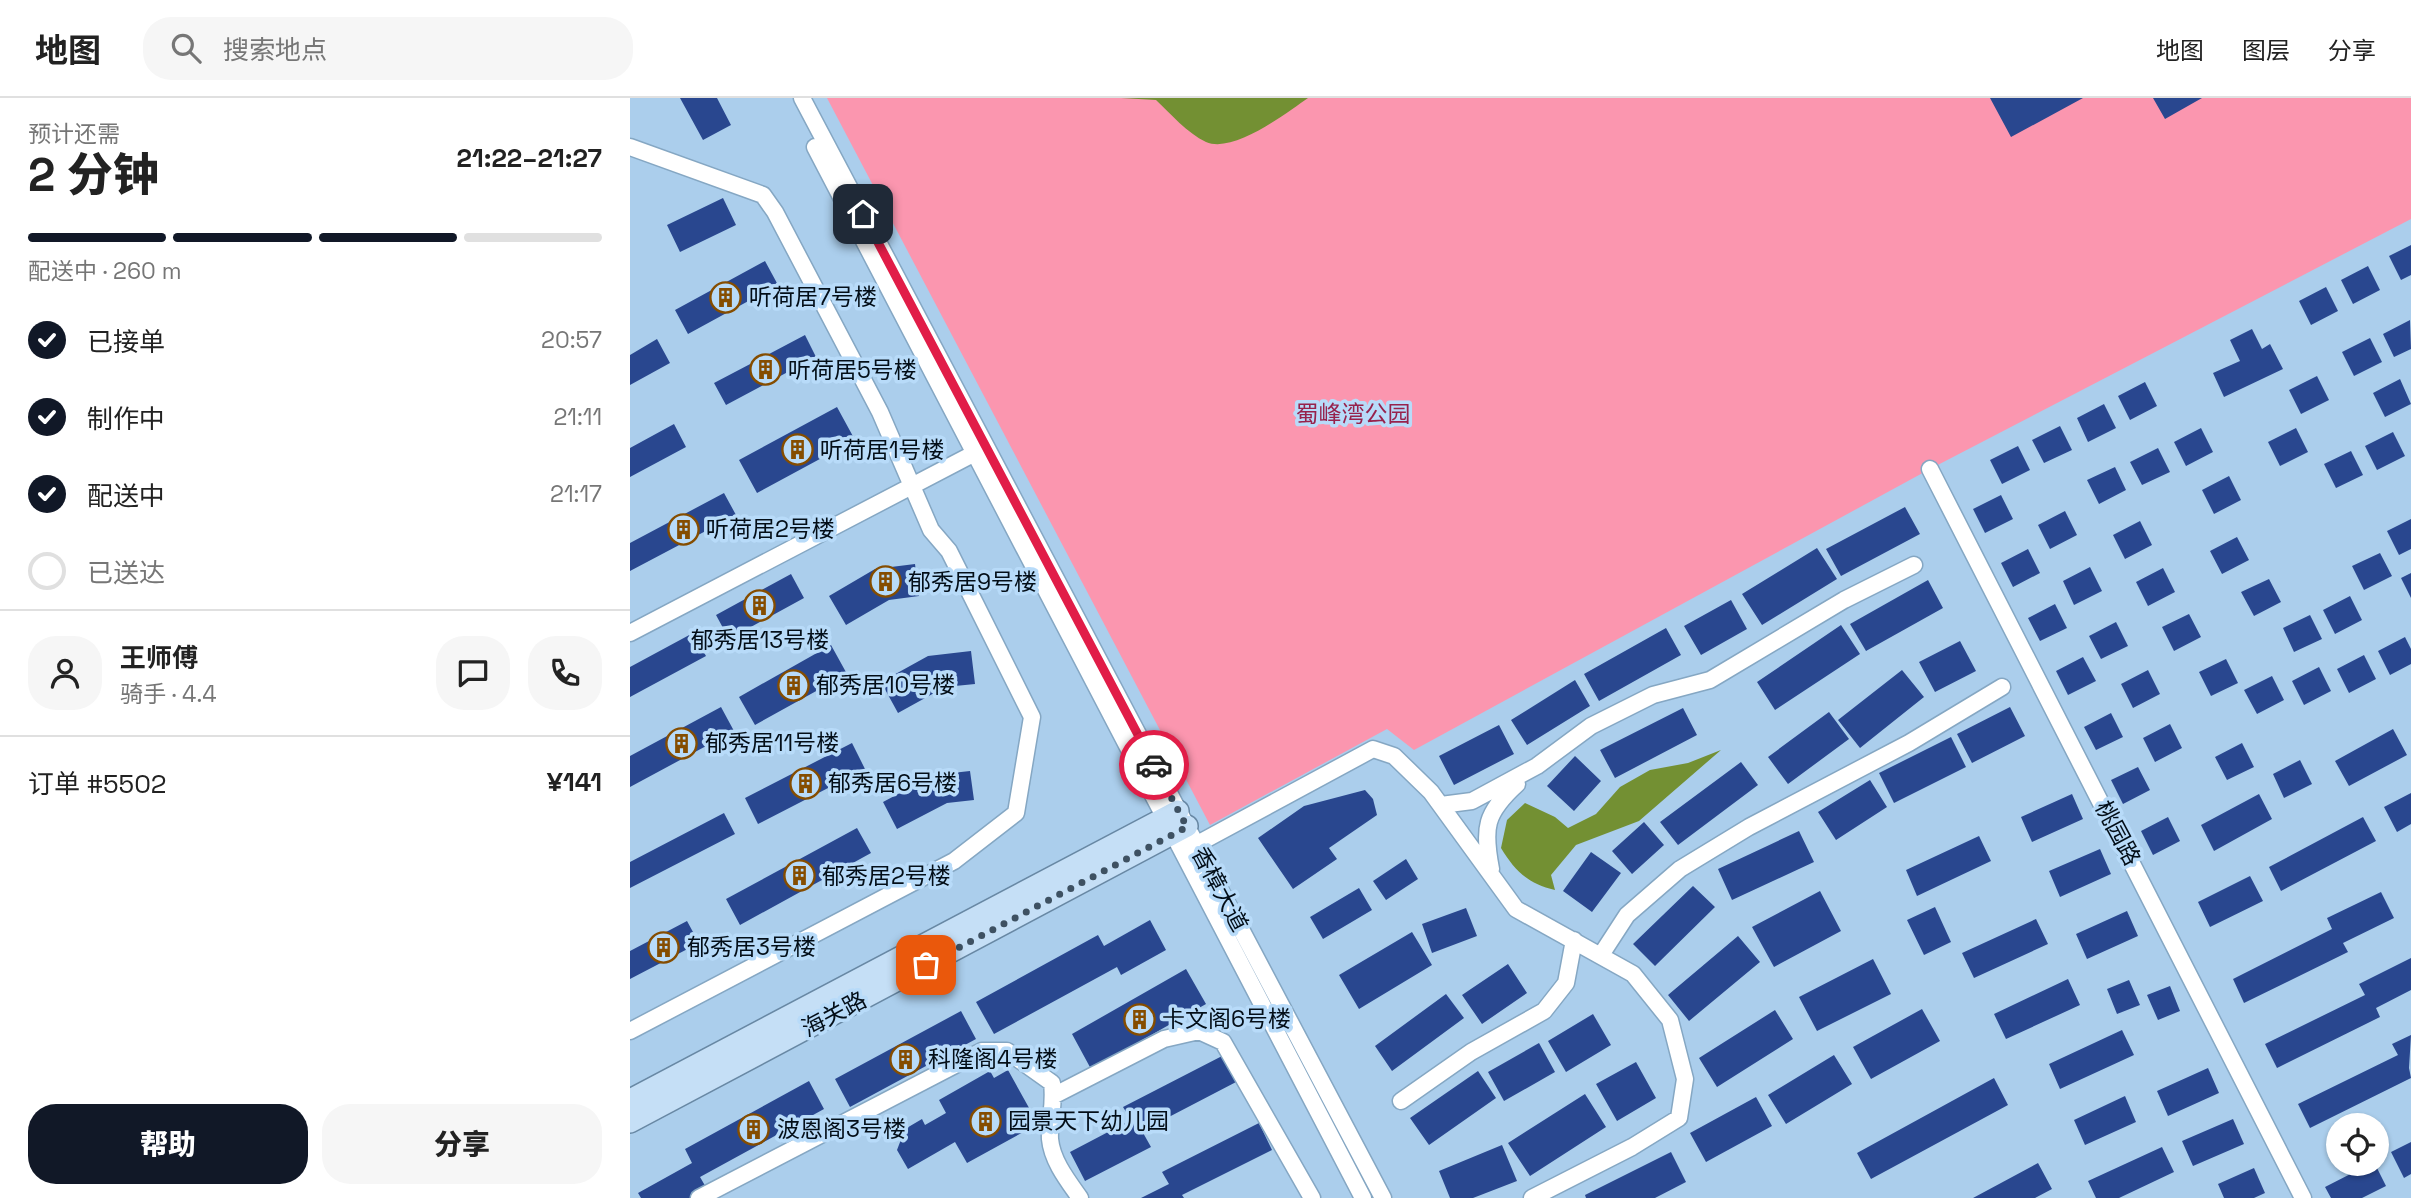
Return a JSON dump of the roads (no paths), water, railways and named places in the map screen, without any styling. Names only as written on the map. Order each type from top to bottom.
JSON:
[{"type":"main road","name":"海关路","points":[[630,1100],[1180,831]]},
{"type":"main road","name":"海关路","points":[[630,1122],[1180,831]]},
{"type":"street","name":"香樟大道","points":[[790,98],[975,453],[1383,1198]]},
{"type":"street","name":"香樟大道","points":[[802,98],[1180,831],[1363,1198]]},
{"type":"street","points":[[630,147],[763,195],[775,212],[880,412],[931,530],[949,551],[1032,717],[1016,813],[954,861],[630,1031]]},
{"type":"street","points":[[630,633],[975,453]]},
{"type":"street","name":"桃园路","points":[[1930,469],[2303,1198]]},
{"type":"street","points":[[1492,874],[1485,831],[1496,802],[1537,766],[1591,726],[1653,695],[1710,680],[1844,600],[1914,565]]},
{"type":"street","points":[[1601,955],[1627,915],[1680,869],[1749,827],[1909,743],[2002,687]]},
{"type":"street","points":[[1180,831],[1373,749],[1394,757],[1441,805],[1516,909],[1633,974],[1670,1020],[1685,1079],[1678,1118],[1632,1147],[1532,1198]]},
{"type":"street","points":[[1441,805],[1472,801],[1537,766]]},
{"type":"street","points":[[1401,1101],[1471,1052],[1544,1012],[1566,983],[1574,940]]},
{"type":"street","points":[[1053,1096],[1164,1039],[1199,1031],[1223,1042],[1312,1198]]},
{"type":"street","points":[[699,1198],[982,1051],[1007,1051],[1052,1083],[1050,1139],[1061,1171],[1080,1198]]},
{"type":"place","name":"听荷居7号楼","points":[[726,297]]},
{"type":"place","name":"听荷居5号楼","points":[[765,370]]},
{"type":"place","name":"听荷居1号楼","points":[[797,450]]},
{"type":"place","name":"听荷居2号楼","points":[[683,529]]},
{"type":"place","name":"郁秀居9号楼","points":[[885,582]]},
{"type":"place","name":"郁秀居13号楼","points":[[760,606]]},
{"type":"place","name":"郁秀居10号楼","points":[[793,685]]},
{"type":"place","name":"郁秀居11号楼","points":[[682,743]]},
{"type":"place","name":"郁秀居6号楼","points":[[805,783]]},
{"type":"place","name":"郁秀居2号楼","points":[[799,876]]},
{"type":"place","name":"郁秀居3号楼","points":[[664,947]]},
{"type":"place","name":"卡文阁6号楼","points":[[1139,1019]]},
{"type":"place","name":"科隆阁4号楼","points":[[905,1059]]},
{"type":"place","name":"园景天下幼儿园","points":[[985,1121]]},
{"type":"place","name":"波恩阁3号楼","points":[[754,1129]]},
{"type":"park label","name":"蜀峰湾公园","points":[[1353,414]]}]
